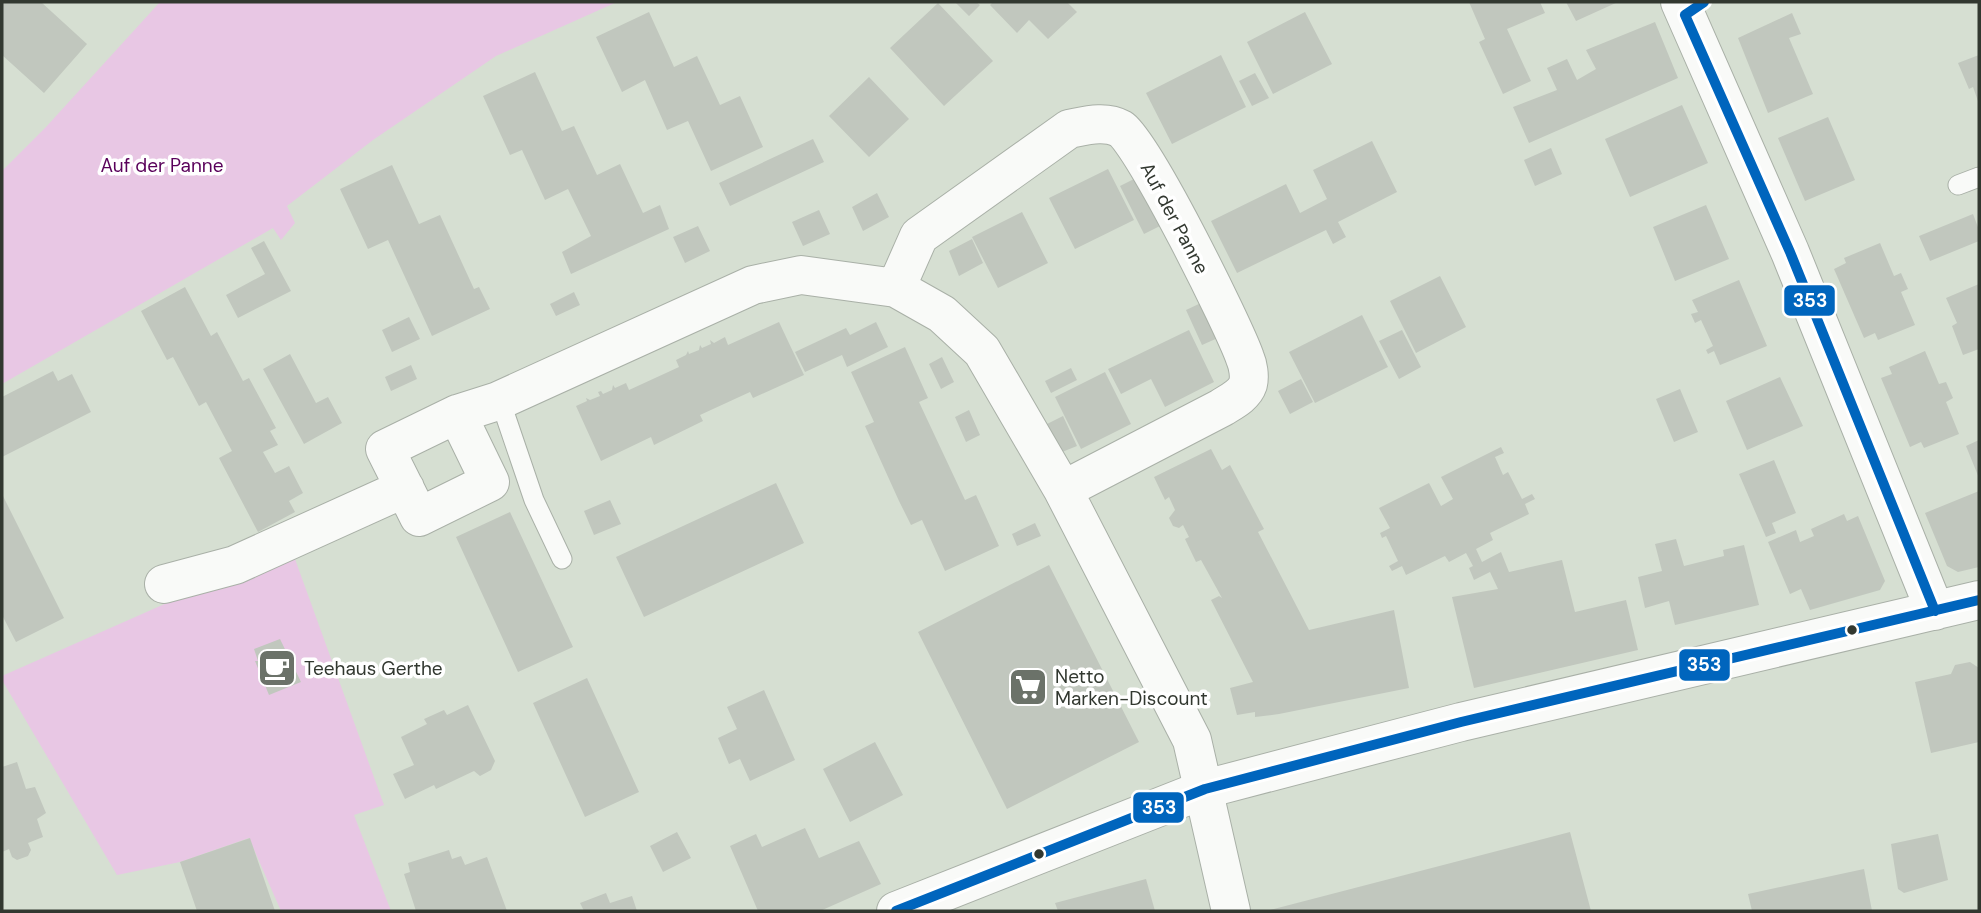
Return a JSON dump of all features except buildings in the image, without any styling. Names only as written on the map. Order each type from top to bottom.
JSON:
[{"type":"street","points":[[1690,6],[1935,611]]},
{"type":"street","name":"Auf der Panne","points":[[896,288],[919,236],[1069,129],[1097,123],[1122,129],[1141,154],[1182,229],[1244,354],[1248,383],[1242,395],[1221,408],[1063,490]]},
{"type":"street","points":[[457,414],[490,482],[419,517],[386,449],[457,414],[500,400],[753,285],[801,275],[896,288],[942,314],[982,351],[1063,490],[1192,740],[1231,911]]},
{"type":"street","points":[[164,584],[235,565],[405,488]]},
{"type":"street","points":[[896,911],[945,902],[1205,789],[1461,722],[1979,600]]},
{"type":"lane","points":[[1958,185],[1979,177]]},
{"type":"lane","points":[[500,400],[534,500],[562,559]]},
{"type":"green space","name":"Auf der Panne","points":[[160,2],[617,2],[496,56],[373,140],[287,206],[295,223],[281,240],[273,228],[2,384],[2,171]]},
{"type":"green space","points":[[291,548],[384,805],[354,815],[391,911],[281,911],[249,838],[180,862],[117,875],[2,680],[2,676]]},
{"type":"transit line","name":"353","points":[[1704,2],[1685,15],[1790,252],[1935,611]]},
{"type":"transit line","name":"353","points":[[896,911],[1205,789],[1461,722],[1979,600]]},
{"type":"place","name":"Teehaus Gerthe","points":[[277,668]]},
{"type":"place","name":"Netto Marken-Discount","points":[[1028,687]]}]
